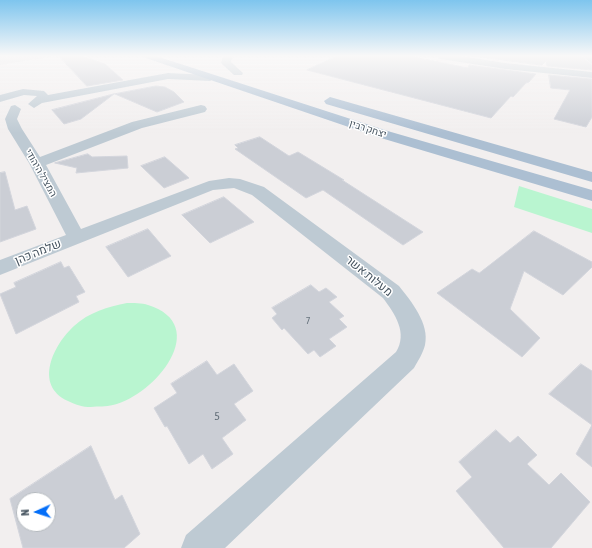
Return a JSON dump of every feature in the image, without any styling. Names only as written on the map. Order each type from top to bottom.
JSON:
[{"type":"main road","name":"יצחק רבין","points":[[221,82],[386,135],[592,196]]},
{"type":"main road","name":"יצחק רבין","points":[[316,97],[592,177]]},
{"type":"street","points":[[3,102],[33,104],[38,96],[77,88],[109,85],[124,82]]},
{"type":"street","points":[[3,102],[16,93],[38,96],[132,82]]},
{"type":"street","name":"המציל היהודי","points":[[3,102],[15,130],[38,163],[76,237]]},
{"type":"street","points":[[38,163],[137,124],[201,109]]},
{"type":"street","name":"מעלות אשר","points":[[76,237],[209,186],[228,182],[246,184],[258,191],[391,292],[404,309],[411,326],[413,343],[405,360],[199,548]]},
{"type":"street","name":"שלמה כהן","points":[[0,268],[76,237]]},
{"type":"green space","points":[[519,186],[592,209],[592,233],[514,207]]},
{"type":"green space","points":[[127,303],[140,303],[148,305],[167,315],[176,328],[176,343],[171,359],[160,374],[146,388],[129,399],[110,406],[91,407],[77,405],[57,394],[51,385],[49,375],[50,364],[60,343],[74,326],[86,317],[106,308]]},
{"type":"building","points":[[83,82],[114,82],[87,86]]},
{"type":"building","points":[[351,82],[529,82],[526,83],[513,97],[511,96],[491,118]]},
{"type":"building","points":[[550,82],[592,82],[592,117],[586,127],[554,119],[570,90],[551,88]]},
{"type":"building","points":[[156,86],[165,87],[174,92],[184,102],[157,112],[115,94]]},
{"type":"building","points":[[114,94],[81,119],[64,124],[52,110]]},
{"type":"building","points":[[260,137],[289,156],[298,152],[344,180],[342,180],[423,232],[403,245],[323,190],[306,198],[235,149],[238,148],[235,145]]},
{"type":"building","points":[[88,154],[92,157],[127,156],[128,168],[76,173],[77,168],[55,163]]},
{"type":"building","points":[[165,157],[189,178],[164,188],[141,166]]},
{"type":"building","points":[[5,172],[15,210],[27,206],[36,229],[0,242],[0,173]]},
{"type":"building","points":[[224,197],[254,222],[210,243],[182,215]]},
{"type":"building","points":[[148,229],[171,256],[128,277],[106,247]]},
{"type":"building","points":[[534,231],[592,262],[592,267],[563,295],[524,271],[510,309],[540,338],[522,357],[437,293],[472,269],[479,273]]},
{"type":"building","points":[[61,262],[64,268],[69,266],[85,292],[76,296],[79,302],[16,334],[0,294],[16,287],[14,283]]},
{"type":"building","points":[[311,285],[319,292],[326,288],[337,297],[329,302],[344,316],[339,319],[347,327],[329,339],[336,346],[320,357],[314,350],[308,354],[284,328],[282,330],[272,318],[277,314],[272,308]]},
{"type":"building","points":[[207,361],[217,375],[234,364],[253,391],[234,404],[246,420],[222,438],[233,454],[212,469],[203,454],[189,464],[167,426],[165,427],[154,408],[177,393],[171,384]]},
{"type":"building","points":[[581,364],[592,371],[592,425],[549,394]]},
{"type":"building","points":[[592,425],[592,467],[576,454]]},
{"type":"building","points":[[496,430],[510,443],[518,436],[537,455],[527,464],[549,485],[561,473],[590,502],[551,548],[504,548],[456,491],[472,477],[459,462]]},
{"type":"building","points":[[91,446],[115,500],[122,495],[140,534],[124,548],[23,548],[19,532],[56,532],[56,492],[21,492]]},
{"type":"building","points":[[16,495],[16,522],[10,499]]}]
